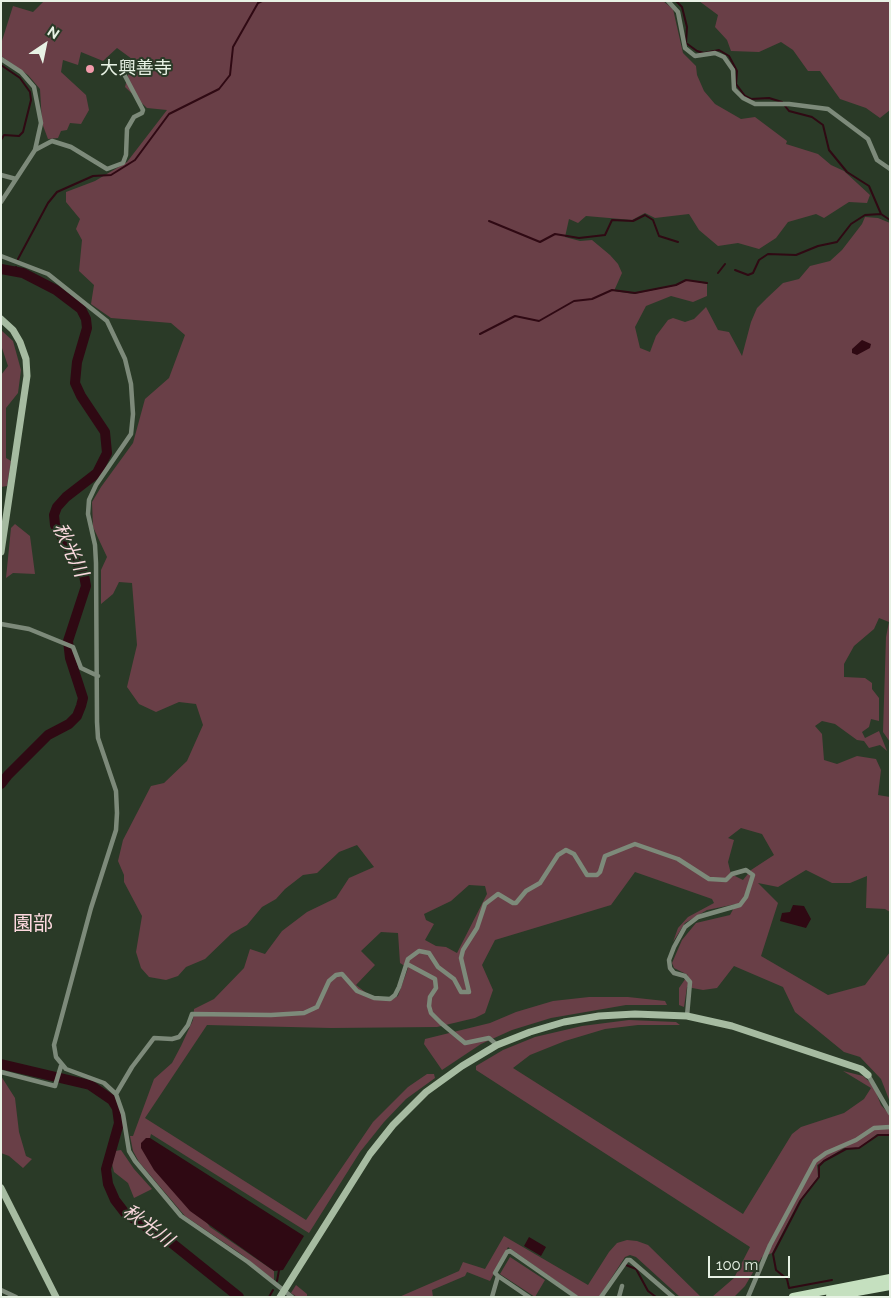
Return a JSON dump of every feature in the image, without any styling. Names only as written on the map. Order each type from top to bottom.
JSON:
[{"type":"main road","points":[[793,1297],[890,1278]]},
{"type":"main road","points":[[830,1297],[890,1286]]},
{"type":"street","points":[[668,1],[678,12],[683,42],[690,53],[695,56],[715,53],[724,57],[731,65],[733,83],[737,93],[749,102],[789,104],[828,109],[868,139],[877,160],[890,169]]},
{"type":"street","points":[[1,59],[21,72],[34,87],[41,123],[35,150],[1,202]]},
{"type":"street","points":[[35,150],[52,141],[71,147],[107,169],[123,162],[126,155],[127,129],[134,117],[142,113],[143,110],[124,74]]},
{"type":"street","points":[[1,174],[16,179]]},
{"type":"street","points":[[1,256],[48,274],[104,317],[125,359],[131,384],[133,414],[131,434],[96,485],[89,500],[88,514],[95,545],[96,563],[98,738],[113,780],[117,813],[116,830],[91,908],[56,1034],[55,1051],[61,1066],[104,1083],[116,1094],[123,1114],[130,1151],[149,1180],[181,1216],[248,1262],[281,1294],[292,1297]]},
{"type":"street","points":[[1,319],[13,330],[20,342],[26,359],[27,376],[1,552]]},
{"type":"street","points":[[1,624],[29,629],[73,647],[81,668],[98,676]]},
{"type":"street","points":[[116,1094],[132,1067],[154,1038],[172,1039],[179,1037],[188,1025],[192,1014],[271,1016],[304,1013],[316,1007],[329,981],[336,975],[342,974],[357,991],[374,998],[390,999],[395,994],[412,955],[419,952],[429,953],[438,967],[454,979],[461,992],[469,992],[469,982],[462,966],[463,950],[477,928],[485,904],[495,894],[516,903],[526,891],[540,883],[558,855],[566,850],[574,854],[586,875],[592,876],[600,872],[605,856],[635,844],[678,859],[710,879],[726,880],[732,874],[746,870],[753,875],[746,897],[740,905],[698,917],[685,927],[674,947],[669,960],[670,968],[686,976],[690,982],[687,1016]]},
{"type":"street","points":[[407,964],[436,979],[436,988],[430,997],[429,1006],[431,1014],[440,1023],[465,1043],[489,1038],[498,1045]]},
{"type":"street","points":[[281,1294],[370,1154],[392,1125],[444,1078],[498,1045],[539,1030],[600,1016],[635,1014],[687,1016],[732,1026],[861,1069],[868,1074],[890,1112]]},
{"type":"street","points":[[1,1072],[56,1084],[58,1071],[61,1066]]},
{"type":"street","points":[[748,1297],[770,1245],[814,1161],[826,1153],[856,1140],[874,1128],[890,1127]]},
{"type":"street","points":[[1,1188],[56,1297]]},
{"type":"street","points":[[529,1297],[495,1273],[507,1252],[510,1251],[576,1297]]},
{"type":"street","points":[[601,1297],[626,1260],[630,1260],[673,1297]]},
{"type":"street","points":[[492,1297],[498,1276]]},
{"type":"street","points":[[619,1297],[622,1286]]},
{"type":"street","points":[[1,1290],[16,1297]]},
{"type":"shaded area","points":[[44,1],[663,1],[673,9],[683,53],[696,66],[697,75],[704,91],[715,104],[741,119],[755,117],[787,141],[786,144],[818,154],[831,165],[844,171],[870,195],[867,203],[849,202],[824,218],[816,214],[788,222],[776,238],[759,249],[738,243],[718,246],[699,230],[689,214],[655,218],[645,213],[632,220],[586,216],[578,223],[569,219],[565,237],[580,241],[592,240],[610,255],[618,264],[622,273],[614,291],[634,294],[677,285],[688,280],[707,284],[707,296],[693,302],[671,296],[646,306],[635,327],[640,348],[650,352],[656,336],[668,320],[673,318],[685,322],[694,319],[706,307],[718,330],[729,332],[742,356],[751,322],[757,308],[783,283],[799,279],[810,266],[830,261],[842,250],[862,224],[865,217],[878,218],[890,223],[890,742],[883,732],[886,637],[889,622],[879,618],[874,629],[854,646],[844,664],[844,677],[865,678],[872,683],[872,689],[879,698],[879,721],[871,719],[869,727],[862,732],[865,738],[879,731],[887,751],[880,745],[869,748],[864,741],[857,740],[835,724],[822,721],[815,726],[822,734],[824,760],[837,764],[857,756],[876,759],[881,770],[878,795],[890,797],[890,912],[885,909],[866,908],[867,876],[850,883],[832,883],[806,870],[778,887],[758,883],[778,903],[761,956],[828,995],[865,985],[890,952],[890,1102],[881,1079],[860,1057],[844,1052],[795,1012],[783,987],[734,966],[717,988],[703,990],[687,987],[684,1007],[679,1005],[679,988],[688,975],[674,968],[672,963],[682,940],[696,923],[730,915],[736,904],[707,910],[685,923],[673,942],[678,928],[688,917],[714,903],[712,899],[635,872],[611,905],[495,940],[482,965],[493,990],[485,1013],[475,1018],[437,1027],[331,1028],[207,1025],[145,1118],[306,1220],[373,1122],[408,1087],[427,1074],[434,1074],[435,1078],[406,1099],[384,1122],[360,1152],[309,1233],[151,1134],[150,1138],[146,1138],[210,1227],[274,1271],[274,1280],[241,1254],[185,1216],[139,1162],[133,1151],[130,1136],[133,1136],[154,1079],[172,1063],[181,1046],[193,1020],[194,1009],[214,999],[244,968],[250,949],[265,954],[282,931],[307,912],[336,898],[349,878],[374,867],[357,845],[339,852],[317,873],[303,875],[276,899],[262,907],[247,925],[231,934],[205,959],[186,967],[178,976],[166,980],[149,977],[141,968],[136,952],[142,916],[124,882],[124,875],[118,861],[123,840],[151,786],[164,783],[187,761],[203,725],[196,704],[179,702],[156,712],[139,704],[127,687],[137,645],[132,583],[119,582],[113,594],[101,604],[101,570],[107,557],[93,527],[92,502],[133,443],[145,399],[169,378],[185,335],[171,323],[111,318],[91,304],[94,285],[79,271],[82,240],[76,229],[80,219],[66,202],[66,192],[95,181],[127,162],[167,110],[147,108],[125,87],[132,59],[117,48],[103,61],[81,52],[78,65],[63,60],[61,72],[86,95],[89,110],[81,124],[70,123],[67,130],[61,131],[58,138],[48,139],[42,123],[40,89],[28,75],[1,56],[1,44],[13,6],[33,12]],"holes":[[[741,828],[762,834],[774,855],[751,870],[743,880],[731,874],[728,862],[734,840],[728,838]],[[469,885],[485,886],[487,894],[457,953],[425,940],[434,924],[426,920],[424,914],[451,901]],[[381,932],[398,933],[400,963],[408,968],[398,996],[391,1000],[374,999],[356,985],[375,965],[361,951]]]},
{"type":"shaded area","points":[[699,1],[890,1],[890,110],[880,118],[866,108],[840,99],[820,71],[808,71],[793,50],[781,42],[759,52],[731,51],[727,40],[715,27],[718,15]]},
{"type":"shaded area","points":[[1,330],[13,341],[21,370],[18,393],[6,408],[6,458],[11,461],[7,486],[1,487],[1,375],[8,366],[1,345]]},
{"type":"shaded area","points":[[862,340],[871,344],[870,348],[857,355],[852,353],[852,349]]},
{"type":"shaded area","points":[[15,524],[30,536],[35,574],[13,573],[6,578],[11,528]]},
{"type":"shaded area","points":[[793,905],[804,906],[811,919],[806,928],[780,921],[782,913],[790,912]]},
{"type":"shaded area","points":[[589,997],[628,997],[665,1001],[667,1005],[626,1005],[551,1018],[512,1030],[481,1044],[442,1070],[424,1044],[425,1039],[490,1023],[516,1012],[553,1001]]},
{"type":"shaded area","points":[[629,1020],[676,1022],[680,1025],[638,1025],[605,1029],[565,1041],[530,1055],[513,1068],[743,1214],[792,1134],[801,1127],[844,1113],[864,1099],[871,1088],[843,1071],[863,1076],[873,1085],[881,1105],[890,1115],[890,1134],[877,1134],[859,1148],[844,1148],[817,1165],[818,1177],[799,1201],[772,1253],[762,1257],[745,1286],[734,1297],[712,1297],[734,1278],[750,1247],[476,1070],[476,1066],[503,1050],[535,1037],[582,1026]]},
{"type":"shaded area","points":[[1,1076],[15,1098],[19,1132],[26,1156],[32,1159],[23,1168],[9,1156],[1,1153]]},
{"type":"shaded area","points":[[146,1138],[150,1138],[304,1236],[283,1270],[274,1271],[190,1211],[154,1170],[141,1148],[141,1143]]},
{"type":"shaded area","points":[[121,1150],[134,1169],[152,1189],[134,1198],[128,1183],[114,1172],[112,1164],[115,1151]]},
{"type":"shaded area","points":[[504,1236],[588,1285],[617,1243],[627,1240],[637,1241],[648,1245],[701,1297],[680,1297],[636,1257],[630,1255],[625,1257],[599,1297],[579,1297],[508,1247],[490,1281],[467,1272],[465,1276],[432,1290],[433,1297],[399,1297],[459,1271],[463,1262],[485,1269]]},
{"type":"shaded area","points":[[529,1237],[546,1247],[541,1256],[524,1246]]},
{"type":"shaded area","points":[[510,1257],[545,1280],[535,1297],[500,1274]]},
{"type":"shaded area","points":[[296,1285],[307,1294],[307,1297],[297,1297],[291,1293]]},
{"type":"waterway","points":[[18,259],[48,203],[57,192],[93,176],[111,175],[135,160],[169,114],[219,89],[230,75],[233,47],[258,3],[262,1]]},
{"type":"waterway","points":[[676,1],[682,7],[687,27],[686,43],[697,51],[704,53],[719,50],[729,56],[737,71],[736,84],[745,96],[751,99],[769,98],[782,102]]},
{"type":"waterway","points":[[1,65],[20,78],[30,92],[31,100],[23,132],[19,136],[4,135],[1,140]]},
{"type":"waterway","points":[[785,106],[789,111],[812,117],[823,125],[829,150],[847,172],[869,186],[881,214],[890,220]]},
{"type":"waterway","points":[[735,270],[748,275],[753,273],[759,260],[768,254],[796,255],[818,246],[837,242],[851,224],[865,215],[881,214]]},
{"type":"waterway","points":[[489,221],[540,242],[555,234],[579,238],[605,235],[612,220],[633,221],[645,215],[653,220],[659,236],[678,242]]},
{"type":"waterway","points":[[718,273],[725,264]]},
{"type":"waterway","name":"秋光川","points":[[14,271],[16,267]]},
{"type":"waterway","name":"秋光川","points":[[1,269],[23,273],[56,290],[81,309],[86,319],[87,328],[77,362],[75,383],[81,396],[105,432],[107,453],[97,473],[66,497],[57,507],[54,515],[55,525],[84,575],[86,586],[68,641],[70,658],[83,698],[81,706],[77,716],[69,724],[48,735],[1,784]]},
{"type":"waterway","points":[[480,334],[515,316],[539,321],[574,301],[592,299],[612,290],[635,293],[676,285],[686,280],[707,283]]},
{"type":"waterway","name":"秋光川","points":[[1,1064],[90,1085],[112,1100],[117,1108],[119,1123],[106,1169],[108,1184],[115,1200],[125,1213],[173,1244],[239,1297]]},
{"type":"waterway","points":[[832,1280],[789,1288],[787,1279],[776,1270],[773,1254],[801,1200],[819,1177],[819,1166],[824,1161],[846,1149],[859,1148],[878,1135],[890,1135]]},
{"type":"waterway","points":[[626,1265],[636,1269],[648,1291],[656,1297]]},
{"type":"waterway","points":[[277,1281],[279,1270]]},
{"type":"waterway","points":[[269,1297],[273,1290]]},
{"type":"place","name":"大興善寺","points":[[90,69]]},
{"type":"district","name":"園部","points":[[33,924]]}]
